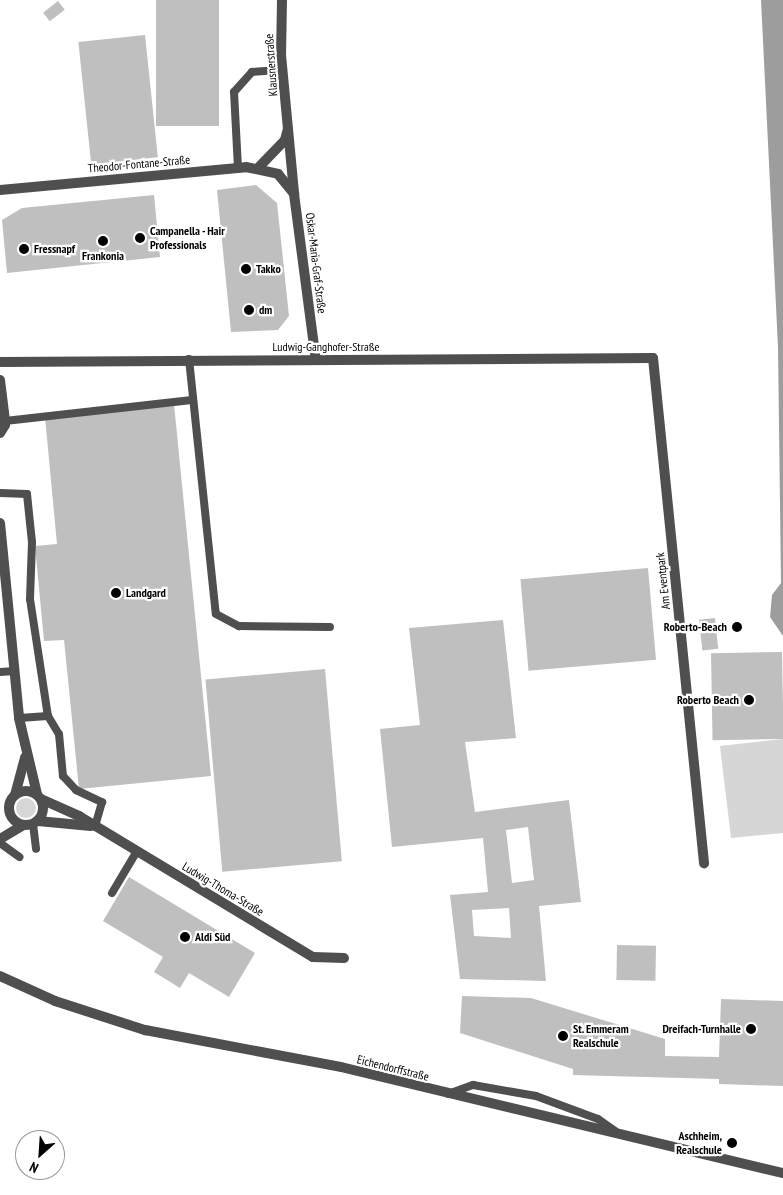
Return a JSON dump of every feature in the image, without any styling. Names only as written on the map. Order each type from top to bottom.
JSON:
[{"type":"street","name":"Klausnerstraße","points":[[282,0],[283,70],[294,194]]},
{"type":"street","points":[[260,167],[285,140],[288,128]]},
{"type":"street","name":"Theodor-Fontane-Straße","points":[[0,190],[260,167],[278,174],[294,194]]},
{"type":"street","name":"Oskar-Maria-Graf-Straße","points":[[294,194],[316,360]]},
{"type":"street","name":"Ludwig-Ganghofer-Straße","points":[[0,362],[189,359],[653,358]]},
{"type":"street","name":"Am Eventpark","points":[[653,358],[704,863]]},
{"type":"street","points":[[0,380],[2,425]]},
{"type":"street","points":[[0,523],[19,718],[25,757],[43,810],[31,824],[0,841]]},
{"type":"street","points":[[25,757],[15,795],[4,809],[12,819],[31,824]]},
{"type":"street","points":[[15,795],[26,791],[39,796]]},
{"type":"street","name":"Ludwig-Thoma-Straße","points":[[39,796],[137,851],[313,957],[344,958]]},
{"type":"street","name":"Ludwig-Thoma-Straße","points":[[31,824],[95,827]]},
{"type":"street","name":"Eichendorffstraße","points":[[0,976],[55,1001],[145,1030],[341,1067],[446,1095],[617,1132],[783,1173]]},
{"type":"lane","points":[[238,168],[234,92],[252,72],[283,70]]},
{"type":"lane","points":[[189,359],[216,614],[239,626],[330,627]]},
{"type":"lane","points":[[2,425],[192,400]]},
{"type":"lane","points":[[0,492],[27,494],[32,542],[30,599],[48,716],[59,734],[63,776],[76,790],[102,802],[95,827]]},
{"type":"lane","points":[[0,672],[14,671]]},
{"type":"lane","points":[[19,718],[48,716]]},
{"type":"lane","points":[[31,824],[36,849]]},
{"type":"lane","points":[[0,841],[19,856]]},
{"type":"lane","points":[[112,893],[137,851]]},
{"type":"lane","points":[[446,1095],[457,1088],[497,1087],[550,1099],[617,1132]]},
{"type":"shaded area","points":[[761,0],[783,0],[783,636],[770,617],[772,595],[781,583],[778,347]]},
{"type":"shaded area","points":[[783,739],[783,833],[731,838],[720,746]]},
{"type":"shaded area","points":[[26,798],[33,801],[36,808],[33,815],[26,818],[19,815],[16,808],[19,801]]},
{"type":"building","points":[[156,0],[219,0],[219,126],[156,126]]},
{"type":"building","points":[[58,1],[65,10],[50,21],[43,13]]},
{"type":"building","points":[[145,35],[158,157],[91,164],[78,42]]},
{"type":"building","points":[[256,185],[277,203],[289,316],[278,330],[231,332],[217,190]]},
{"type":"building","points":[[154,195],[160,257],[7,273],[2,220],[22,208]]},
{"type":"building","name":"Landgard","points":[[174,404],[211,776],[79,789],[64,640],[44,641],[35,546],[57,544],[45,417]]},
{"type":"building","points":[[648,568],[656,660],[529,671],[520,579]]},
{"type":"building","points":[[715,618],[718,649],[702,651],[699,620]]},
{"type":"building","points":[[503,620],[516,738],[465,742],[475,812],[569,800],[581,902],[539,906],[546,981],[460,979],[450,895],[488,892],[483,838],[392,847],[380,729],[420,725],[409,628]],"holes":[[[528,827],[534,880],[512,883],[506,830]],[[509,908],[511,938],[474,936],[472,910]]]},
{"type":"building","name":"Roberto Beach","points":[[782,652],[783,739],[713,740],[711,653]]},
{"type":"building","points":[[325,669],[342,861],[222,872],[205,679]]},
{"type":"building","points":[[129,877],[255,953],[229,997],[189,973],[180,988],[154,972],[163,957],[103,921]]},
{"type":"building","points":[[617,945],[656,946],[655,981],[616,980]]},
{"type":"building","points":[[462,996],[531,998],[665,1039],[665,1056],[719,1057],[721,999],[783,1001],[783,1086],[719,1084],[719,1079],[573,1075],[573,1069],[460,1033]]},
{"type":"place","name":"Campanella - Hair Professionals","points":[[140,238]]},
{"type":"place","name":"Frankonia","points":[[103,241]]},
{"type":"place","name":"Fressnapf","points":[[24,249]]},
{"type":"place","name":"Takko","points":[[246,269]]},
{"type":"place","name":"dm","points":[[249,310]]},
{"type":"place","name":"Landgard","points":[[116,593]]},
{"type":"place","name":"Roberto-Beach","points":[[737,627]]},
{"type":"place","name":"Roberto Beach","points":[[749,700]]},
{"type":"place","name":"Aldi Süd","points":[[185,937]]},
{"type":"place","name":"Dreifach-Turnhalle","points":[[751,1029]]},
{"type":"place","name":"St. Emmeram Realschule","points":[[563,1036]]},
{"type":"place","name":"Aschheim, Realschule","points":[[732,1143]]}]
